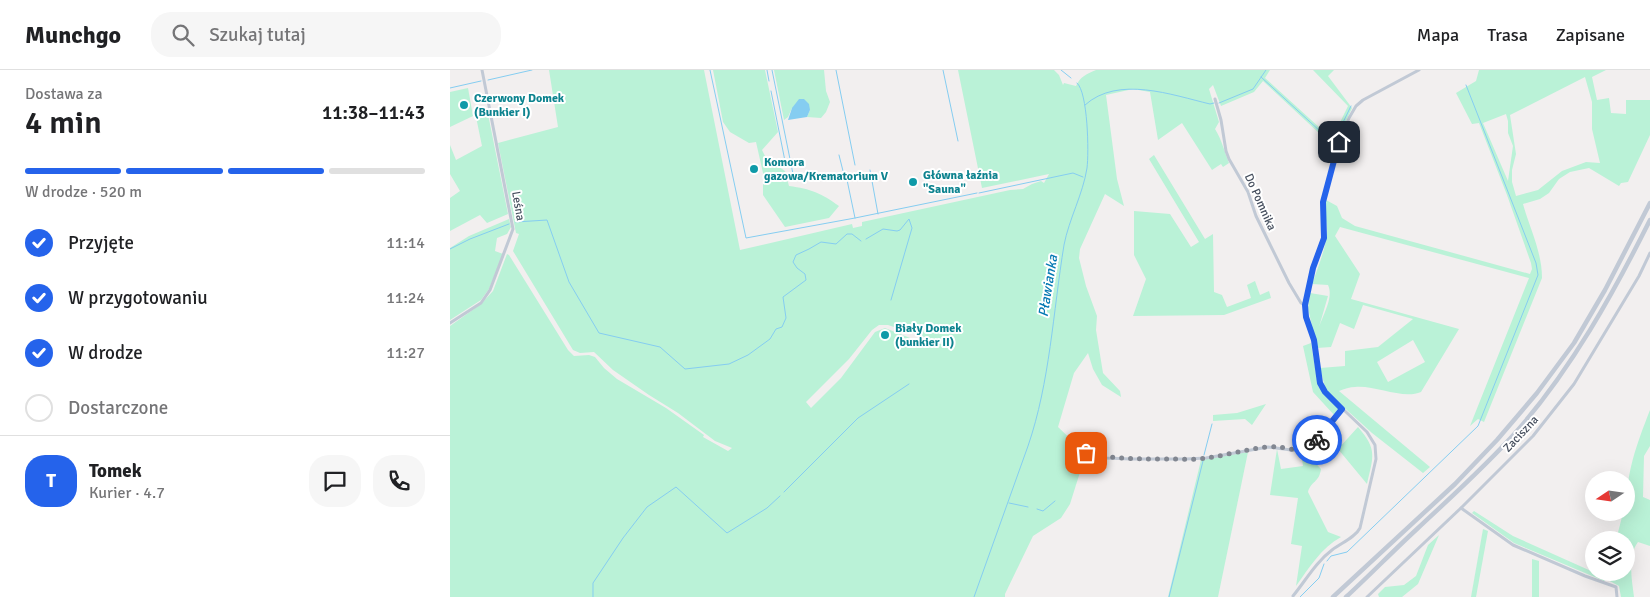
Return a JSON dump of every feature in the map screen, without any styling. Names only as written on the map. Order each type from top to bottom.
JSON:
[{"type":"street","name":"Leśna","points":[[450,322],[481,303],[490,290],[513,229],[482,70]]},
{"type":"street","points":[[1293,596],[1316,564],[1331,550],[1357,534],[1360,528],[1376,452],[1367,432],[1325,392],[1320,383],[1314,340],[1306,317],[1305,305],[1313,268],[1324,238],[1323,202],[1339,142],[1356,106],[1363,100],[1419,70]]},
{"type":"street","name":"Do Pomnika","points":[[1215,99],[1229,159],[1248,192],[1256,216],[1289,283],[1301,303],[1305,305]]},
{"type":"street","points":[[1333,597],[1455,484],[1538,393],[1574,343],[1605,290],[1650,203]]},
{"type":"street","points":[[1346,597],[1504,445],[1544,398],[1580,347],[1611,295],[1650,220]]},
{"type":"street","name":"Zaciszna","points":[[1366,597],[1461,508],[1533,436],[1574,384],[1639,276],[1650,253]]},
{"type":"street","points":[[1086,453],[1114,458],[1186,459],[1206,458],[1268,447],[1299,451],[1307,448],[1319,438],[1342,409]]},
{"type":"street","points":[[1461,508],[1513,545],[1585,576],[1616,587],[1617,597]]},
{"type":"green space","points":[[549,70],[704,70],[740,250],[852,224],[853,228],[862,226],[862,222],[1010,190],[1023,189],[1041,181],[1044,183],[1049,174],[982,188],[958,70],[1054,70],[1059,75],[1063,85],[1064,83],[1076,86],[1084,76],[1096,70],[1270,70],[1265,78],[1332,139],[1348,106],[1313,70],[1334,70],[1328,76],[1352,108],[1334,147],[1263,81],[1254,92],[1221,106],[1213,85],[1209,89],[1219,122],[1215,129],[1229,163],[1223,167],[1221,164],[1212,170],[1182,123],[1158,140],[1150,92],[1133,89],[1106,95],[1117,179],[1124,206],[1105,194],[1080,249],[1079,258],[1086,286],[1097,316],[1096,330],[1103,373],[1120,391],[1121,397],[1102,385],[1093,369],[1088,353],[1074,373],[1058,427],[1081,449],[1087,450],[1070,504],[1061,518],[1033,536],[1005,597],[450,597],[450,326],[481,304],[493,291],[507,254],[568,350],[574,356],[589,355],[595,357],[617,379],[666,408],[704,435],[703,437],[728,451],[732,448],[715,441],[678,413],[613,370],[594,352],[580,353],[573,350],[513,251],[519,234],[516,233],[498,143],[558,127]],"holes":[[[879,325],[888,325],[951,346],[910,338],[885,328],[875,332],[841,378],[811,408],[806,402],[849,359],[872,330]]]},
{"type":"green space","points":[[713,70],[765,70],[778,132],[762,150],[766,158],[785,171],[789,186],[816,192],[839,206],[829,218],[785,227],[763,195],[763,173],[756,142],[749,143],[730,132],[723,122]]},
{"type":"green space","points":[[774,70],[824,70],[826,91],[830,102],[821,118],[807,117],[810,110],[792,108],[788,117],[784,120]]},
{"type":"green space","points":[[1479,70],[1606,70],[1592,77],[1597,100],[1609,98],[1611,113],[1626,114],[1626,100],[1650,100],[1650,135],[1628,182],[1621,183],[1619,186],[1589,168],[1570,172],[1559,179],[1549,193],[1540,199],[1523,204],[1538,250],[1542,278],[1484,422],[1478,419],[1470,426],[1529,278],[1340,227],[1335,236],[1360,274],[1351,299],[1459,329],[1421,392],[1406,394],[1363,387],[1351,387],[1339,391],[1430,467],[1423,473],[1372,433],[1326,391],[1320,368],[1345,366],[1345,351],[1378,347],[1413,319],[1363,305],[1354,329],[1340,323],[1331,347],[1317,348],[1308,308],[1310,293],[1328,296],[1319,327],[1329,300],[1330,290],[1328,285],[1312,284],[1326,240],[1326,200],[1337,206],[1342,218],[1355,226],[1530,274],[1532,269],[1531,263],[1479,123],[1472,124],[1456,93],[1476,81]],"holes":[[[1585,77],[1592,102],[1592,129],[1600,163],[1586,162],[1562,171],[1538,190],[1516,196],[1512,182],[1512,170],[1516,154],[1510,115]],[[1506,114],[1508,133],[1513,146],[1508,181],[1483,123]],[[1413,340],[1425,362],[1388,382],[1377,362]]]},
{"type":"green space","points":[[468,88],[473,116],[450,127],[450,92]]},
{"type":"green space","points":[[488,114],[508,214],[487,223],[480,215],[450,231],[450,198],[460,191],[450,174],[450,145],[456,160],[482,146],[476,117]]},
{"type":"green space","points":[[1154,155],[1205,239],[1213,234],[1214,292],[1222,295],[1227,307],[1251,298],[1247,285],[1255,281],[1260,295],[1269,291],[1271,298],[1224,315],[1133,316],[1146,279],[1134,255],[1134,211],[1170,214],[1191,247],[1199,242],[1149,159]]},
{"type":"green space","points":[[509,219],[511,227],[507,234],[497,238],[495,251],[503,254],[489,289],[481,300],[450,320],[450,248],[469,236]]},
{"type":"green space","points":[[1311,343],[1318,386],[1339,409],[1335,416],[1313,392],[1303,346]]},
{"type":"green space","points":[[1266,404],[1252,425],[1245,419],[1213,421],[1213,415],[1237,413]]},
{"type":"green space","points":[[1650,410],[1650,446],[1644,456],[1643,497],[1650,500],[1650,546],[1638,542],[1635,548],[1635,531],[1618,531],[1621,521],[1635,521],[1635,471],[1630,471],[1640,436]]},
{"type":"green space","points":[[1358,427],[1369,442],[1372,454],[1367,484],[1338,449]]},
{"type":"green space","points":[[1277,449],[1281,469],[1303,466],[1301,452],[1306,453],[1321,469],[1319,477],[1308,492],[1328,532],[1341,537],[1321,553],[1296,586],[1302,546],[1291,544],[1298,498],[1270,495]]},
{"type":"green space","points":[[1248,452],[1218,597],[1168,597],[1201,460]]},
{"type":"green space","points":[[1474,511],[1513,536],[1585,568],[1585,573],[1514,543],[1472,513]]},
{"type":"green space","points":[[1483,529],[1488,531],[1476,597],[1471,597]]},
{"type":"green space","points":[[1439,535],[1418,584],[1402,597],[1379,597],[1378,594],[1385,587],[1404,585],[1416,576],[1428,545]]},
{"type":"green space","points":[[1532,559],[1539,561],[1539,597],[1532,597]]},
{"type":"green space","points":[[1610,581],[1632,581],[1634,597],[1621,597],[1619,586]]},
{"type":"water","points":[[799,99],[804,99],[809,104],[810,110],[807,117],[788,120],[792,108]]},
{"type":"waterway","points":[[488,80],[532,70]]},
{"type":"waterway","points":[[710,70],[746,238],[977,193]]},
{"type":"waterway","points":[[767,70],[769,81]]},
{"type":"waterway","points":[[772,70],[793,174],[797,179],[815,176]]},
{"type":"waterway","points":[[836,70],[855,165]]},
{"type":"waterway","points":[[943,70],[958,141]]},
{"type":"waterway","points":[[1061,70],[1071,78]]},
{"type":"waterway","name":"Pławianka","points":[[1219,103],[1253,89],[1266,70]]},
{"type":"waterway","points":[[1261,77],[1333,143],[1351,106]]},
{"type":"waterway","points":[[450,88],[481,81]]},
{"type":"waterway","name":"Pławianka","points":[[974,597],[1035,422],[1046,372],[1064,245],[1087,168],[1088,137],[1086,110],[1081,89],[1077,83]]},
{"type":"waterway","points":[[1327,561],[1331,556],[1347,552],[1478,426],[1538,275],[1536,263],[1466,85]]},
{"type":"waterway","name":"Pławianka","points":[[1085,105],[1098,96],[1113,91],[1129,89],[1162,92],[1210,104],[1214,103]]},
{"type":"waterway","points":[[771,91],[785,161]]},
{"type":"waterway","points":[[839,155],[843,171]]},
{"type":"waterway","points":[[870,170],[878,214]]},
{"type":"waterway","points":[[979,193],[1073,173],[1083,177]]},
{"type":"waterway","points":[[846,175],[855,218]]},
{"type":"waterway","points":[[866,239],[883,229],[900,230],[909,219],[912,228],[891,300]]},
{"type":"waterway","points":[[516,222],[547,220],[569,282],[599,333],[660,347],[685,369],[729,364],[748,355],[770,339],[776,329],[782,327],[786,318],[783,297],[806,280],[805,274],[793,262],[796,255],[821,242],[836,244],[847,234],[852,234],[861,241]]},
{"type":"waterway","points":[[450,249],[509,224]]},
{"type":"waterway","points":[[784,492],[858,418],[909,384]]},
{"type":"waterway","points":[[1204,455],[1212,424]]},
{"type":"waterway","points":[[1169,597],[1203,461]]},
{"type":"waterway","points":[[593,597],[593,583],[623,538],[647,507],[676,487],[727,533],[767,508],[780,496]]},
{"type":"waterway","points":[[1037,509],[1043,511],[1055,501]]},
{"type":"waterway","points":[[1009,503],[1028,507]]},
{"type":"waterway","points":[[1300,597],[1319,578],[1324,564]]},
{"type":"way so far","points":[[1086,453],[1119,459],[1206,458],[1268,447],[1299,451],[1307,448],[1317,440]]},
{"type":"place","name":"Czerwony Domek (Bunkier I)","points":[[464,105]]},
{"type":"place","name":"Komora gazowa/Krematorium V","points":[[754,169]]},
{"type":"place","name":"Główna łaźnia \"Sauna\"","points":[[913,182]]},
{"type":"place","name":"Biały Domek (bunkier II)","points":[[885,335]]},
{"type":"route","points":[[1317,440],[1342,409],[1325,392],[1320,383],[1314,340],[1306,317],[1305,305],[1313,268],[1324,238],[1323,202],[1339,142]]}]
